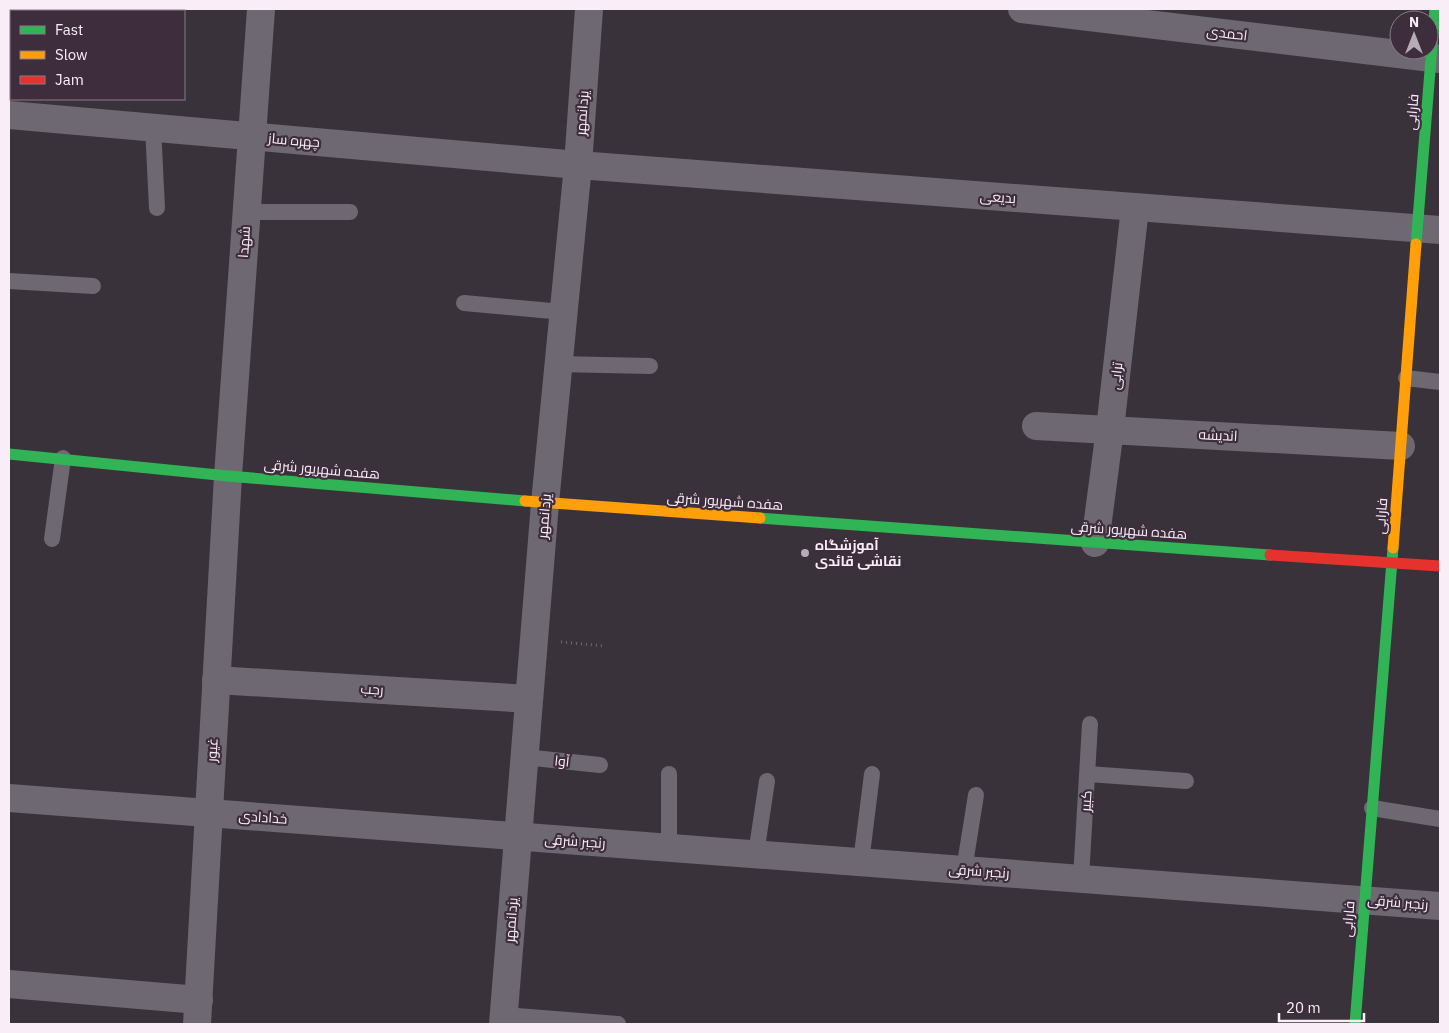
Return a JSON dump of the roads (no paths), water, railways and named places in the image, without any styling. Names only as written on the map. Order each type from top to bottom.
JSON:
[{"type":"street","name":"شهدا","points":[[228,476],[261,9]]},
{"type":"street","name":"یزدانمهر","points":[[504,1020],[545,503],[578,164],[589,9]]},
{"type":"street","name":"احمدی","points":[[1022,9],[1389,52]]},
{"type":"street","name":"فارابی","points":[[1355,1024],[1406,378],[1429,229],[1436,60]]},
{"type":"street","name":"چهره ساز","points":[[9,115],[578,164]]},
{"type":"street","name":"بدیعی","points":[[578,164],[1429,229]]},
{"type":"street","name":"ترابی","points":[[1095,543],[1135,208]]},
{"type":"street","name":"اندیشه","points":[[1036,426],[1401,446]]},
{"type":"street","name":"هفده شهریور شرقی","points":[[9,454],[228,476],[545,503],[1440,566]]},
{"type":"street","name":"غیور","points":[[198,1012],[228,476]]},
{"type":"street","name":"رجب","points":[[216,680],[529,699]]},
{"type":"street","name":"خدادادی","points":[[9,798],[518,836]]},
{"type":"street","name":"رنجبر شرقی","points":[[518,836],[1440,906]]},
{"type":"street","points":[[9,984],[198,1012]]},
{"type":"lane","points":[[153,127],[157,208]]},
{"type":"lane","points":[[247,212],[350,212]]},
{"type":"lane","points":[[9,281],[93,286]]},
{"type":"lane","points":[[464,302],[563,312]]},
{"type":"lane","points":[[558,364],[650,366]]},
{"type":"lane","points":[[1406,378],[1440,382]]},
{"type":"lane","points":[[52,539],[63,458]]},
{"type":"lane","name":"کبیر","points":[[1081,878],[1090,724]]},
{"type":"lane","name":"آوا","points":[[524,757],[600,765]]},
{"type":"lane","points":[[669,774],[669,848]]},
{"type":"lane","points":[[861,862],[872,774]]},
{"type":"lane","points":[[1088,774],[1186,781]]},
{"type":"lane","points":[[756,854],[767,781]]},
{"type":"lane","points":[[964,870],[976,795]]},
{"type":"lane","points":[[1372,808],[1440,819]]},
{"type":"lane","points":[[504,1020],[618,1024]]},
{"type":"place","name":"آموزشگاه نقاشی قائدی","points":[[805,553]]}]
